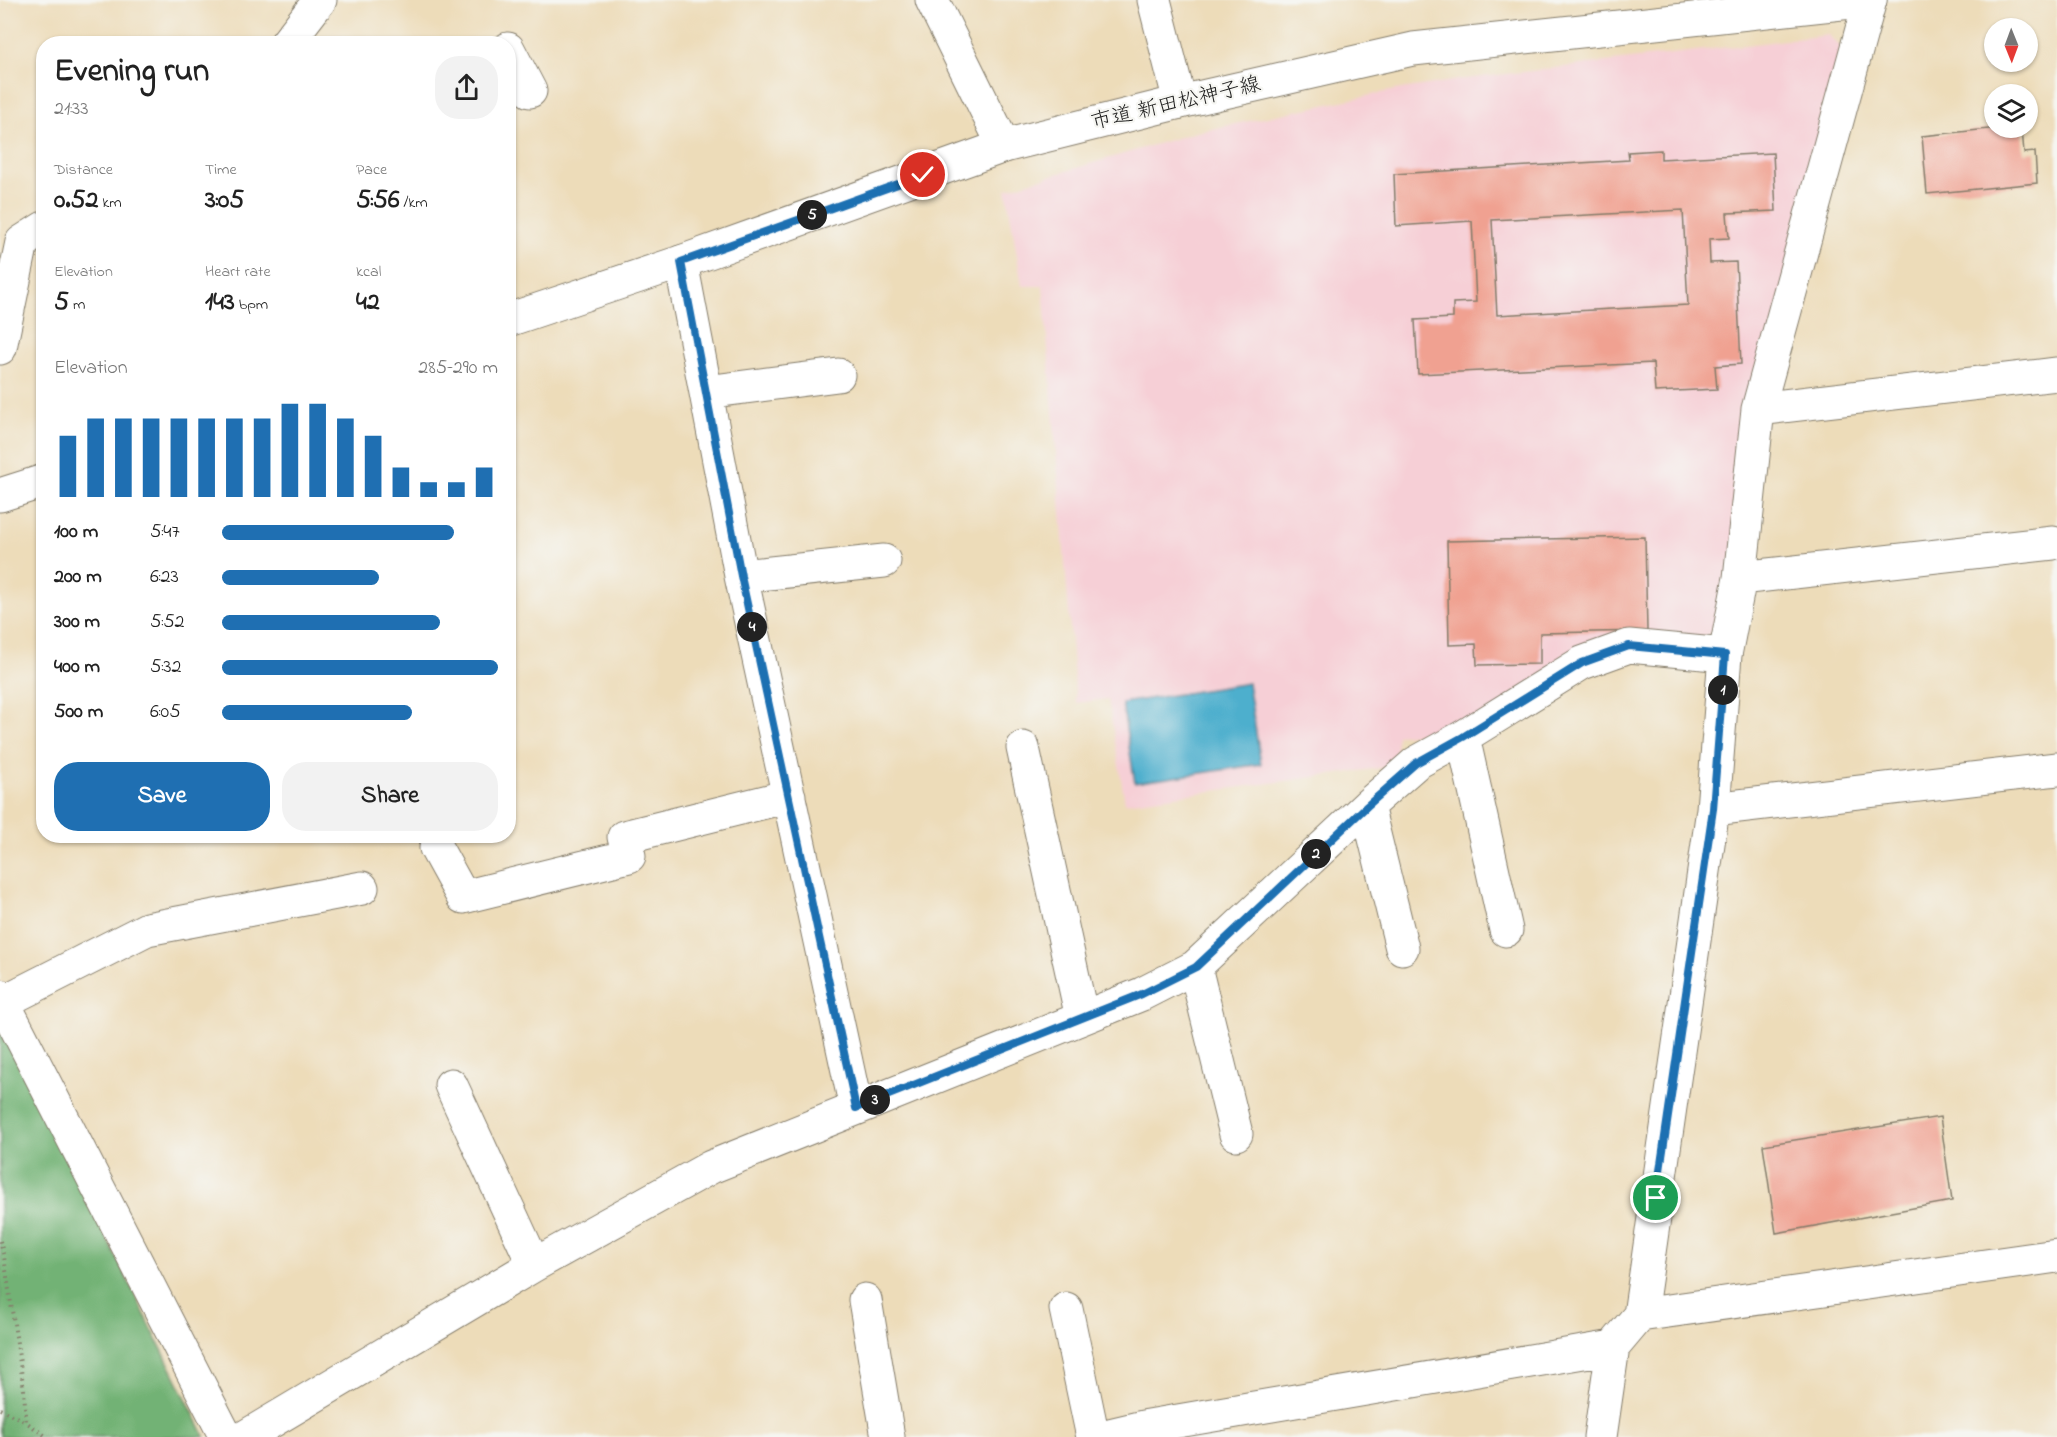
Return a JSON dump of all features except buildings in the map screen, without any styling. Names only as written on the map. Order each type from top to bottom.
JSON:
[{"type":"street","points":[[292,36],[320,0]]},
{"type":"street","points":[[932,0],[1004,146]]},
{"type":"street","points":[[1154,0],[1180,102]]},
{"type":"street","points":[[1600,1437],[1613,1347],[1640,1315],[1713,809],[1725,655],[1740,578],[1758,409],[1870,0]]},
{"type":"street","name":"市道 新田松神子線","points":[[516,317],[681,262],[1004,146],[1180,102],[1413,49],[1870,0]]},
{"type":"street","points":[[516,64],[530,91]]},
{"type":"street","points":[[0,348],[22,242],[36,233]]},
{"type":"street","points":[[681,262],[741,576],[856,1108]]},
{"type":"street","points":[[706,392],[838,375]]},
{"type":"street","points":[[1758,409],[2057,375]]},
{"type":"street","points":[[0,495],[36,484]]},
{"type":"street","points":[[1740,578],[2053,543]]},
{"type":"street","points":[[741,576],[884,561]]},
{"type":"street","points":[[245,1437],[534,1265],[711,1167],[1142,994],[1196,967],[1416,763],[1463,737],[1582,663],[1629,646],[1725,655]]},
{"type":"street","points":[[1463,737],[1506,930]]},
{"type":"street","points":[[1023,748],[1082,1018]]},
{"type":"street","points":[[1713,809],[2057,769]]},
{"type":"street","points":[[436,848],[463,897],[629,856],[624,837],[789,796]]},
{"type":"street","points":[[1367,806],[1402,948]]},
{"type":"street","points":[[226,1437],[2,999],[147,929],[362,888]]},
{"type":"street","points":[[1196,967],[1236,1134]]},
{"type":"street","points":[[451,1085],[534,1265]]},
{"type":"street","points":[[1640,1315],[2057,1256]]},
{"type":"street","points":[[865,1300],[888,1437]]},
{"type":"street","points":[[1066,1309],[1093,1437]]},
{"type":"street","points":[[1101,1437],[1144,1432],[1613,1347]]},
{"type":"path","points":[[0,1242],[24,1390],[26,1422]]},
{"type":"path","points":[[0,1409],[26,1422],[47,1437]]},
{"type":"shaded area","points":[[1828,35],[1841,47],[1718,629],[1691,644],[1657,641],[1457,731],[1397,735],[1395,766],[1125,803],[1108,699],[1076,703],[1043,286],[1022,286],[1006,189],[1197,132],[1395,90],[1465,79]]},
{"type":"green space","points":[[0,1021],[205,1437],[0,1437]]},
{"type":"water","points":[[1248,683],[1261,764],[1135,783],[1122,703]]},
{"type":"route","points":[[923,175],[681,262],[741,576],[856,1108],[1142,994],[1196,967],[1416,763],[1463,737],[1582,663],[1629,646],[1725,655],[1713,809],[1656,1198]]}]
